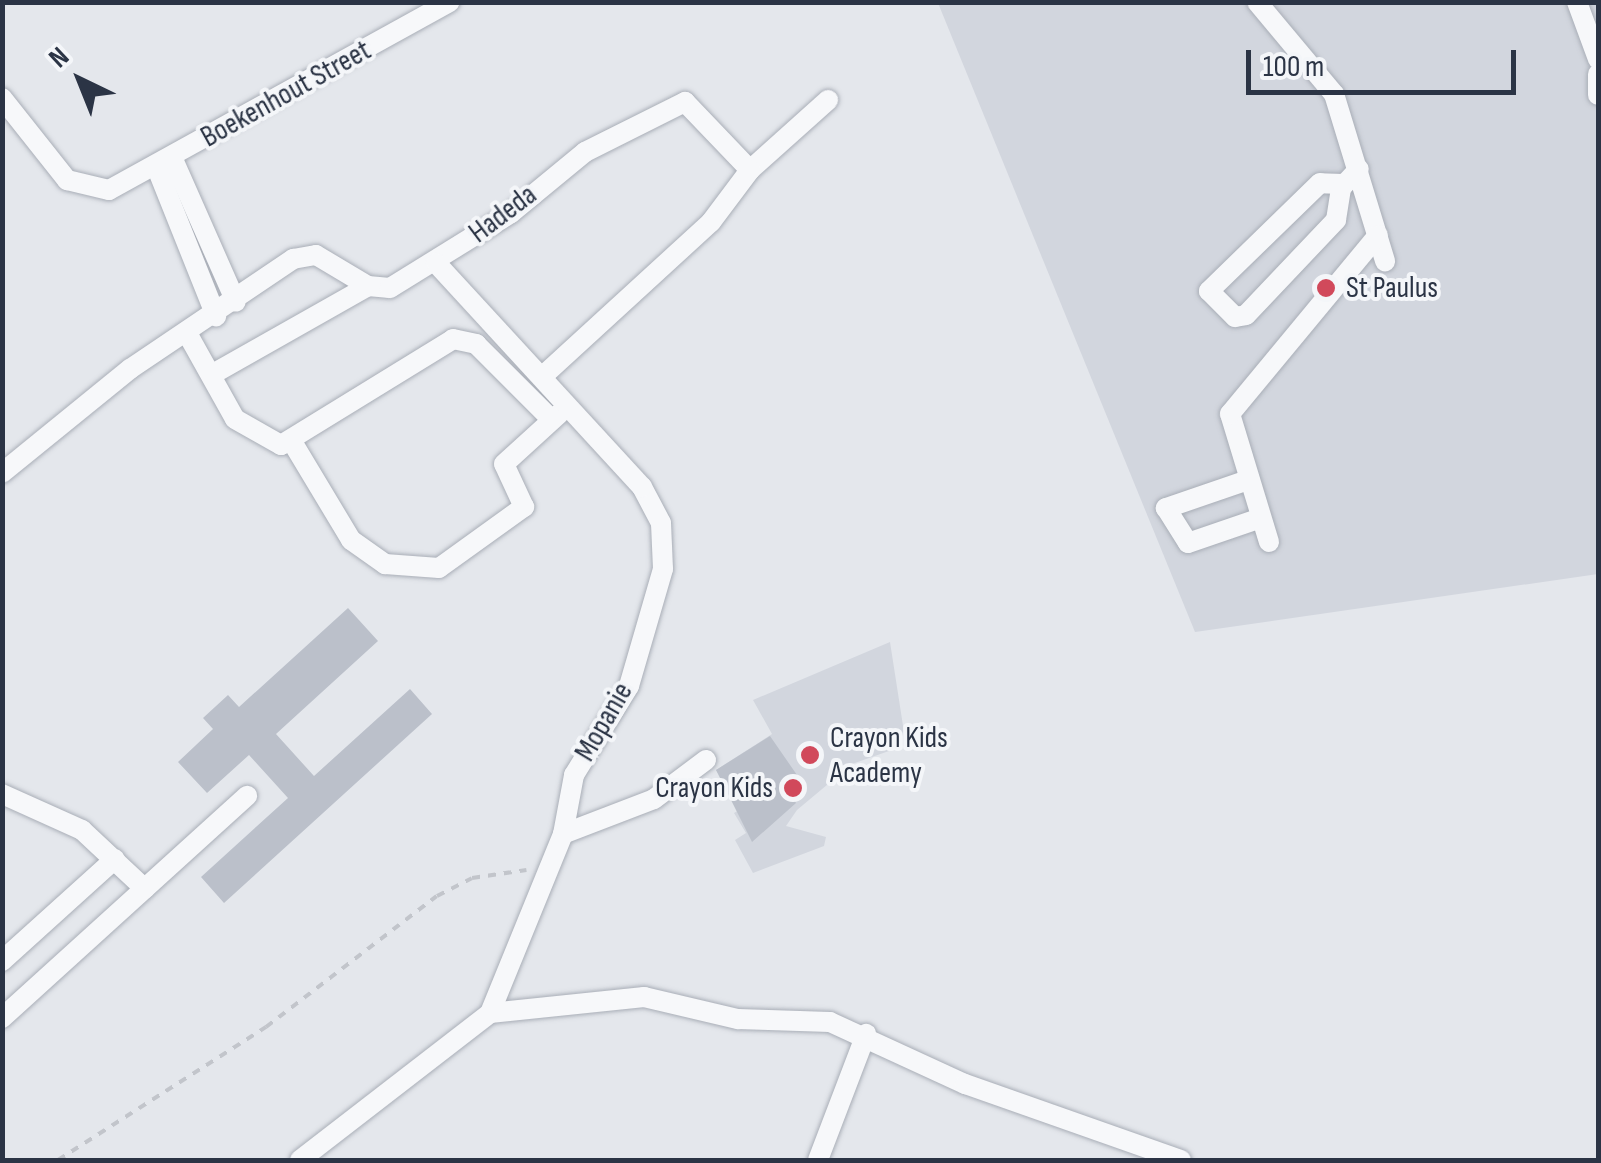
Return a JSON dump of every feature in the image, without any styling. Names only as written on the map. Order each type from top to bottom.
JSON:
[{"type":"street","name":"Boekenhout Street","points":[[2,98],[66,180],[96,192],[122,185],[449,2]]},
{"type":"street","points":[[1257,2],[1330,88],[1351,176],[1386,260]]},
{"type":"street","points":[[1576,2],[1598,59]]},
{"type":"street","points":[[1598,74],[1598,95]]},
{"type":"street","points":[[542,378],[711,222],[750,170],[828,100]]},
{"type":"street","name":"Hadeda","points":[[211,375],[368,286],[390,288],[436,263],[585,152],[677,102],[750,170]]},
{"type":"street","points":[[164,162],[236,302]]},
{"type":"street","points":[[164,162],[216,316]]},
{"type":"street","points":[[1351,176],[1336,220],[1246,315],[1235,317],[1209,291],[1320,183],[1351,176]]},
{"type":"street","points":[[1269,542],[1230,428],[1236,400],[1378,235]]},
{"type":"street","points":[[2,473],[187,332],[306,254],[368,286]]},
{"type":"street","name":"Mopanie","points":[[436,263],[542,378],[560,413],[642,487],[665,545],[629,686],[574,775],[563,834],[490,1013]]},
{"type":"street","points":[[187,332],[247,430],[294,445],[351,540],[385,564],[439,568],[524,507],[503,466],[560,413],[476,344],[452,339],[294,445]]},
{"type":"street","points":[[1248,480],[1166,508],[1188,544],[1261,518]]},
{"type":"street","points":[[563,834],[654,799],[706,760]]},
{"type":"street","points":[[2,794],[82,830],[145,889]]},
{"type":"street","points":[[2,1018],[248,796]]},
{"type":"street","points":[[2,961],[115,858]]},
{"type":"street","points":[[300,1160],[490,1013],[644,996],[866,1034],[965,1084],[1181,1160]]},
{"type":"street","points":[[818,1160],[866,1034]]},
{"type":"path","points":[[58,1160],[266,1027],[437,896],[472,878],[532,869]]},
{"type":"shaded area","name":"St Paulus","points":[[938,3],[1598,3],[1598,574],[1195,632]]},
{"type":"shaded area","name":"Crayon Kids Academy","points":[[890,642],[906,745],[852,764],[797,810],[786,826],[826,837],[824,846],[753,873],[735,840],[746,833],[734,813],[741,809],[716,770],[772,734],[753,700]]},
{"type":"building","points":[[348,608],[378,641],[276,734],[314,776],[410,689],[432,714],[224,903],[201,877],[288,798],[249,755],[207,793],[178,762],[213,729],[203,718],[228,695],[239,707]]},
{"type":"building","points":[[770,736],[797,775],[785,783],[796,803],[752,842],[716,770]]},
{"type":"place","name":"St Paulus","points":[[1326,288]]},
{"type":"place","name":"Crayon Kids Academy","points":[[810,755]]},
{"type":"place","name":"Crayon Kids","points":[[793,788]]}]
